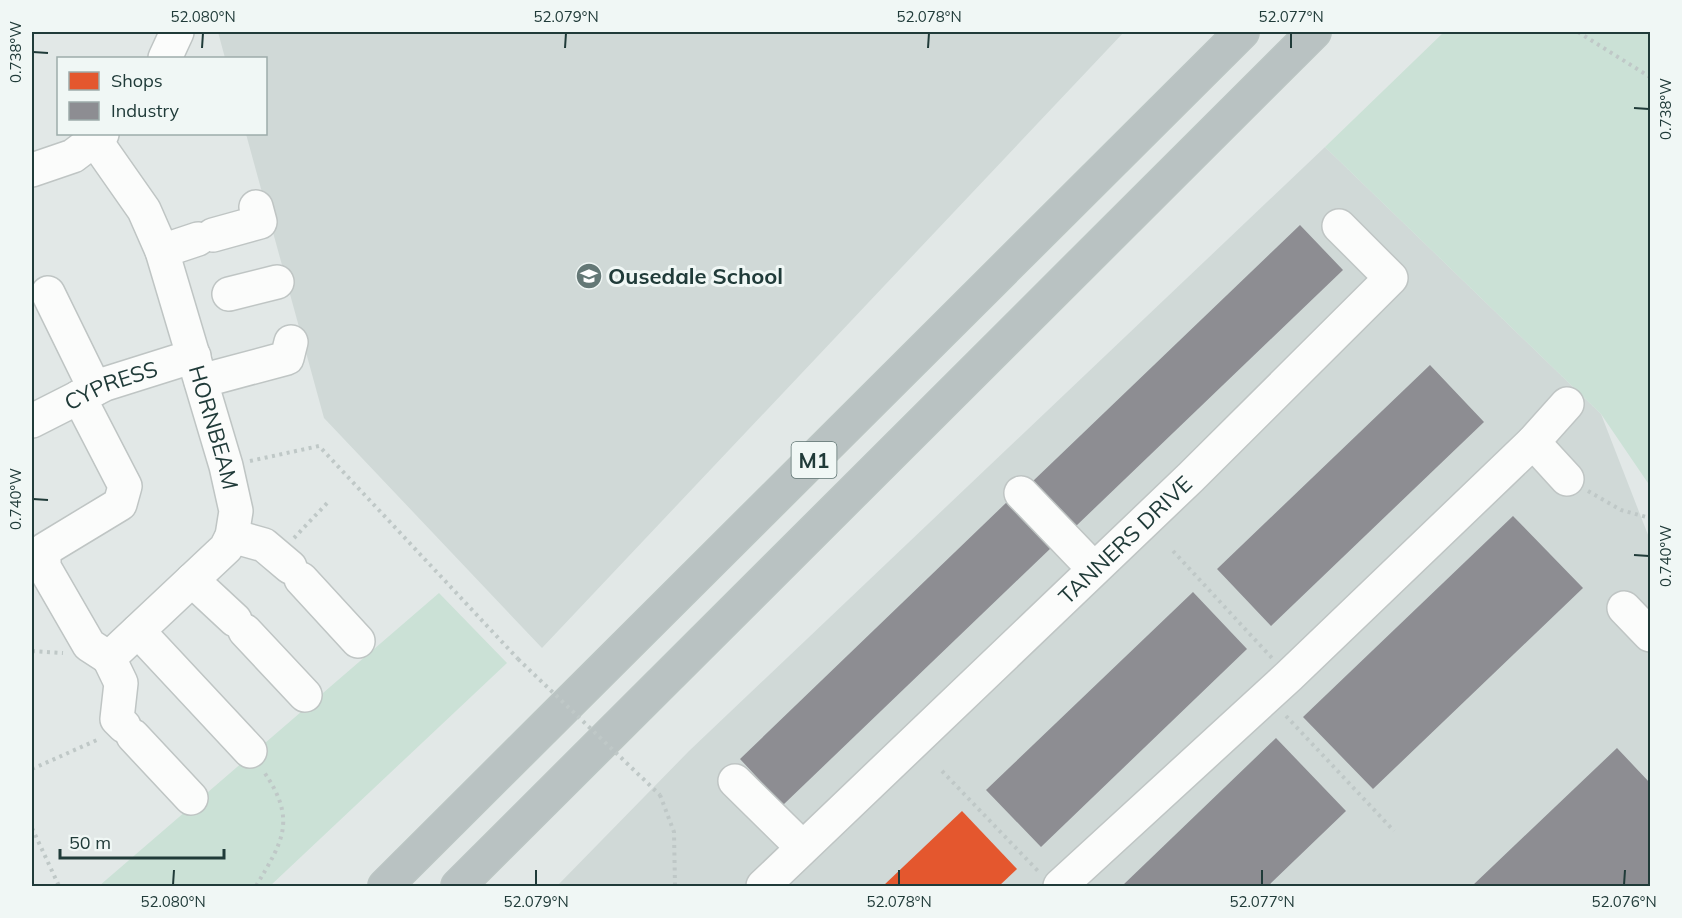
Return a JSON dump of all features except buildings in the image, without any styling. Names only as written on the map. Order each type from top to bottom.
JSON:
[{"type":"highway","name":"M1","points":[[385,886],[1242,32]]},
{"type":"highway","name":"M1","points":[[458,886],[1314,32]]},
{"type":"street","points":[[165,57],[177,32]]},
{"type":"street","points":[[32,171],[73,156],[99,137]]},
{"type":"street","name":"HORNBEAM","points":[[99,137],[144,210],[162,251],[226,466],[236,511],[232,536]]},
{"type":"street","points":[[162,251],[260,222],[256,207]]},
{"type":"street","name":"TANNERS DRIVE","points":[[763,886],[1094,569],[1391,278],[1339,226]]},
{"type":"street","points":[[179,307],[277,282]]},
{"type":"street","points":[[48,293],[125,486],[120,504],[44,550],[44,567],[89,645],[115,670]]},
{"type":"street","name":"CYPRESS","points":[[32,421],[87,393],[198,369],[287,358],[291,342]]},
{"type":"street","points":[[1052,882],[1278,686],[1533,442],[1567,404]]},
{"type":"street","points":[[1533,442],[1567,479]]},
{"type":"street","points":[[1021,493],[1094,569]]},
{"type":"street","points":[[191,798],[119,730],[115,670],[138,631],[225,548],[232,536],[264,545],[289,567],[358,642]]},
{"type":"street","points":[[192,580],[240,625],[305,695]]},
{"type":"street","points":[[1624,608],[1650,635]]},
{"type":"street","points":[[138,631],[250,751]]},
{"type":"street","points":[[735,781],[802,847]]},
{"type":"path","points":[[1578,32],[1650,77]]},
{"type":"path","points":[[226,466],[319,446],[518,659],[660,795],[674,832],[675,886]]},
{"type":"path","points":[[1567,479],[1621,510],[1650,518]]},
{"type":"path","points":[[289,567],[330,500]]},
{"type":"path","points":[[1173,551],[1394,831]]},
{"type":"path","points":[[32,769],[119,730]]},
{"type":"path","points":[[250,751],[273,785],[285,817],[278,849],[256,886]]},
{"type":"path","points":[[942,771],[1052,882]]},
{"type":"path","points":[[32,828],[59,886]]},
{"type":"shaded area","name":"Ousedale School","points":[[218,32],[1124,32],[542,648],[324,418],[246,135],[267,135],[267,57],[225,57]]},
{"type":"shaded area","points":[[1325,147],[1601,414],[1650,540],[1650,886],[557,886],[689,751]]},
{"type":"green space","points":[[1444,32],[1650,32],[1650,486],[1601,414],[1325,147]]},
{"type":"green space","points":[[439,593],[507,663],[270,886],[99,886]]},
{"type":"place","name":"Ousedale School","points":[[589,276]]}]
